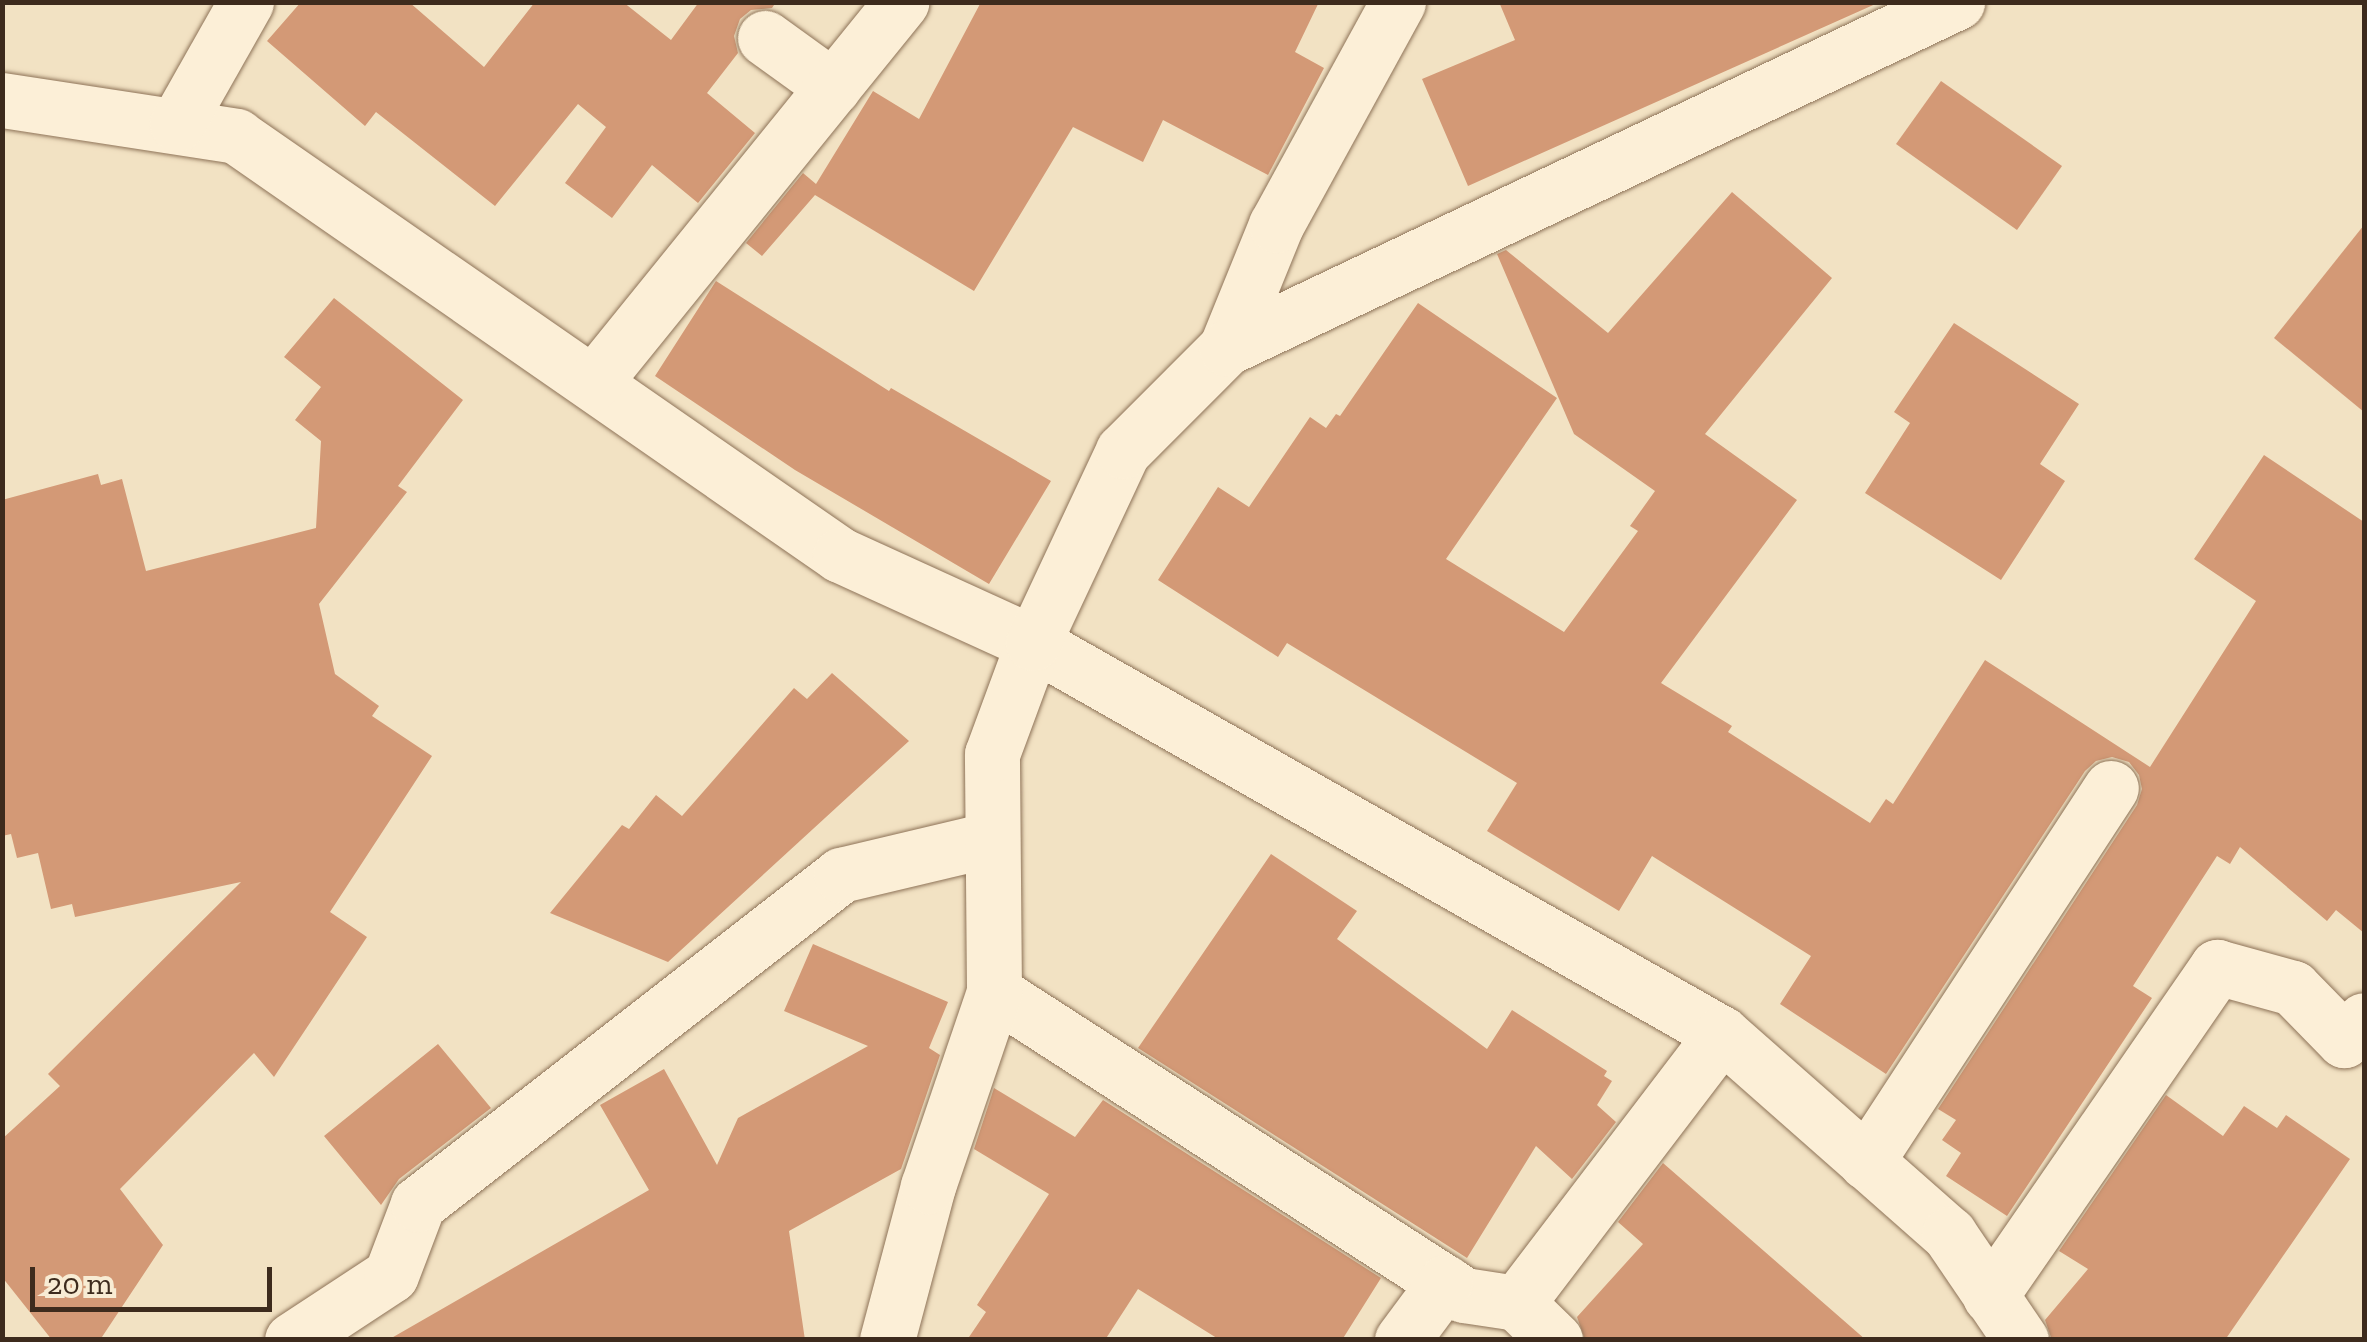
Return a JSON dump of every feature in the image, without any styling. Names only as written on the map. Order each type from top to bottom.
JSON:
[{"type":"street","points":[[178,124],[246,2]]},
{"type":"street","points":[[593,383],[901,2]]},
{"type":"street","points":[[1226,348],[1276,225],[1398,2]]},
{"type":"street","points":[[887,1340],[928,1186],[994,992],[992,754],[1033,643],[1122,450],[1226,348],[1957,2]]},
{"type":"street","points":[[765,38],[833,87]]},
{"type":"street","points":[[2,100],[178,124],[236,136],[840,555],[1033,643],[1722,1034],[1949,1234],[2021,1340]]},
{"type":"street","points":[[1866,1162],[2111,788]]},
{"type":"street","points":[[292,1340],[391,1275],[418,1204],[841,875],[992,839]]},
{"type":"street","points":[[1990,1296],[2218,967],[2294,988],[2358,1042]]},
{"type":"street","points":[[994,992],[1464,1295],[1517,1302],[1555,1340]]},
{"type":"street","points":[[1517,1302],[1722,1034]]},
{"type":"street","points":[[1402,1340],[1445,1282]]},
{"type":"building","points":[[301,2],[409,2],[484,67],[535,2],[623,2],[671,40],[699,2],[776,2],[772,8],[751,10],[740,19],[734,36],[738,53],[707,93],[755,133],[698,203],[652,165],[612,218],[565,183],[606,127],[578,104],[495,206],[376,112],[365,126],[267,41]]},
{"type":"building","points":[[981,2],[1319,2],[1295,52],[1324,68],[1268,175],[1163,120],[1143,162],[1073,127],[974,291],[815,195],[762,256],[746,243],[803,173],[816,184],[873,91],[919,119]]},
{"type":"building","points":[[1499,2],[1880,2],[1468,186],[1422,79],[1515,40]]},
{"type":"building","points":[[1941,81],[2062,166],[2017,230],[1896,144]]},
{"type":"building","points":[[1732,192],[1832,278],[1705,434],[1797,500],[1661,683],[1732,726],[1728,732],[1870,823],[1886,799],[1893,804],[1985,660],[2150,767],[2256,601],[2194,559],[2264,455],[2364,522],[2364,933],[2336,910],[2327,921],[2240,847],[2230,864],[2217,856],[2133,986],[2152,998],[2007,1216],[1946,1176],[1961,1153],[1942,1140],[1956,1120],[1938,1109],[2137,805],[2142,789],[2139,775],[2129,762],[2112,757],[2096,761],[2085,771],[1886,1074],[1780,1004],[1811,956],[1652,856],[1619,911],[1487,831],[1517,783],[1287,643],[1278,657],[1158,580],[1218,487],[1249,507],[1310,417],[1326,428],[1336,414],[1340,416],[1418,303],[1557,398],[1446,559],[1564,632],[1638,531],[1630,526],[1655,491],[1574,434],[1497,254],[1506,250],[1608,333]]},
{"type":"building","points":[[2364,225],[2364,412],[2274,338]]},
{"type":"building","points":[[716,281],[889,391],[891,388],[1051,481],[989,584],[795,470],[655,376]]},
{"type":"building","points":[[334,298],[463,400],[398,486],[407,492],[319,604],[335,674],[379,706],[372,716],[432,756],[330,912],[367,937],[274,1077],[254,1053],[120,1189],[163,1245],[100,1340],[52,1340],[2,1277],[2,1139],[60,1086],[48,1074],[241,882],[75,917],[72,904],[51,909],[38,853],[17,858],[11,834],[2,836],[2,500],[98,474],[101,485],[122,479],[146,571],[316,528],[321,441],[295,420],[321,387],[284,357]]},
{"type":"building","points":[[1954,323],[2079,404],[2040,464],[2065,481],[2001,580],[1865,493],[1910,423],[1894,412]]},
{"type":"building","points":[[832,673],[909,741],[668,962],[550,913],[622,825],[629,829],[656,795],[682,816],[794,688],[807,699]]},
{"type":"building","points":[[1271,854],[1357,911],[1337,939],[1487,1049],[1512,1010],[1607,1071],[1604,1076],[1612,1081],[1597,1105],[1616,1122],[1572,1179],[1536,1146],[1467,1258],[1138,1048]]},
{"type":"building","points":[[813,944],[948,1002],[929,1048],[940,1055],[901,1169],[789,1231],[805,1340],[388,1340],[649,1190],[600,1105],[664,1069],[717,1165],[738,1118],[868,1046],[784,1011]]},
{"type":"building","points":[[438,1044],[491,1108],[399,1179],[381,1205],[324,1136]]},
{"type":"building","points":[[994,1088],[1075,1137],[1103,1100],[1381,1278],[1342,1340],[1220,1340],[1138,1289],[1105,1340],[967,1340],[986,1312],[977,1305],[1049,1194],[974,1149]]},
{"type":"building","points":[[2166,1095],[2223,1136],[2244,1106],[2277,1128],[2286,1115],[2350,1159],[2225,1340],[2052,1340],[2045,1320],[2088,1269],[2059,1251]]},
{"type":"building","points":[[1663,1163],[1866,1340],[1585,1340],[1577,1317],[1643,1244],[1618,1222]]}]
